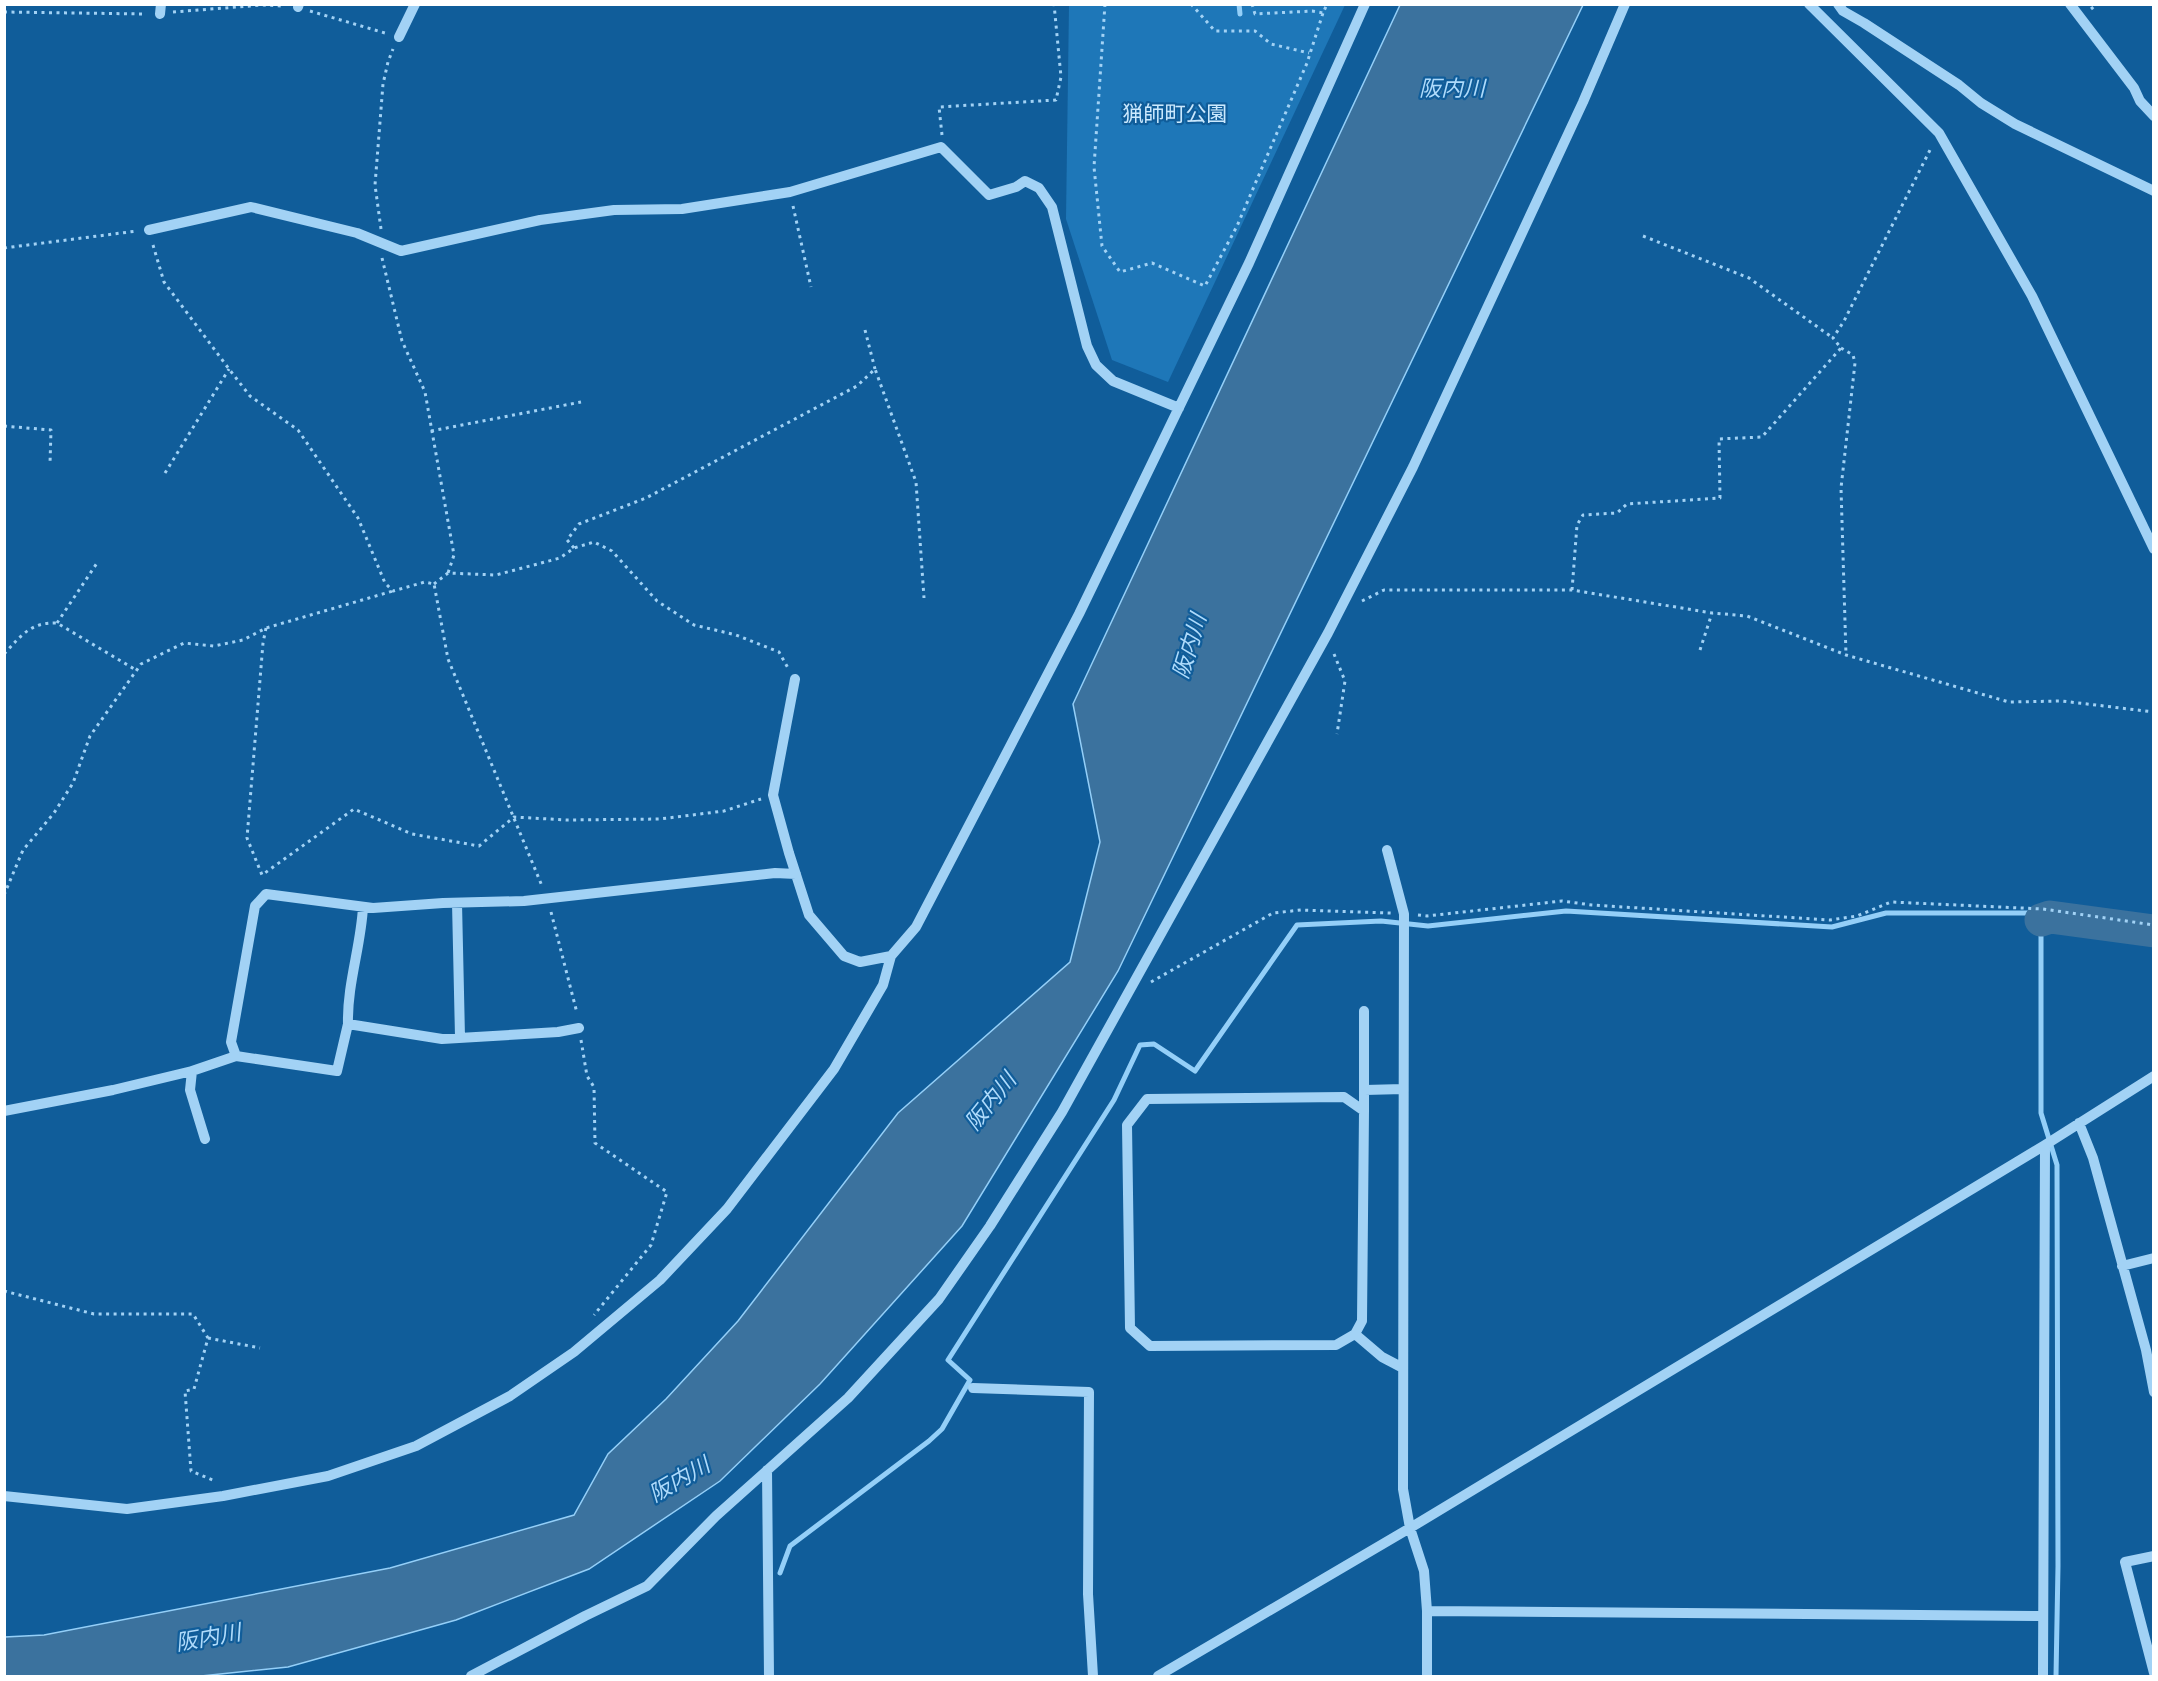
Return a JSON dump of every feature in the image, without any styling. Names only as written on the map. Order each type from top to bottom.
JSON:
[{"type":"street","points":[[399,37],[415,4]]},
{"type":"street","points":[[4,1496],[127,1509],[238,1493],[328,1476],[416,1446],[510,1396],[574,1352],[660,1280],[727,1209],[834,1069],[883,985],[891,956],[916,927],[1079,614],[1250,263],[1365,4]]},
{"type":"street","points":[[471,1677],[585,1616],[647,1586],[716,1516],[848,1398],[939,1299],[990,1226],[1062,1112],[1328,633],[1413,467],[1583,102],[1625,4]]},
{"type":"street","points":[[1809,4],[1939,133],[2032,296],[2154,549]]},
{"type":"street","points":[[2070,4],[2134,88],[2140,101],[2154,116]]},
{"type":"street","points":[[1831,25],[1840,8],[2016,124],[2154,191]]},
{"type":"street","points":[[149,230],[251,207],[357,233],[401,251],[540,220],[614,210],[682,209],[790,192],[941,147],[989,195],[1016,187],[1025,181],[1039,188],[1052,207],[1087,346],[1096,365],[1113,381],[1179,408]]},
{"type":"street","points":[[795,679],[773,795],[809,915],[844,956],[860,962],[891,956]]},
{"type":"street","points":[[1387,850],[1404,914],[1403,1489],[1410,1528],[1424,1570],[1427,1611],[1427,1677]]},
{"type":"street","points":[[236,1056],[231,1042],[255,906],[266,894],[373,908],[546,899],[775,873],[796,874]]},
{"type":"street","points":[[457,903],[460,1037]]},
{"type":"street","points":[[4,1111],[114,1090],[192,1071],[236,1056],[337,1071],[348,1024],[348,1007],[363,907]]},
{"type":"street","points":[[1364,1011],[1365,1090],[1362,1321],[1355,1334],[1336,1345],[1150,1346],[1130,1328],[1127,1125],[1147,1099],[1344,1097],[1364,1111]]},
{"type":"street","points":[[348,1024],[442,1039],[558,1032],[579,1028]]},
{"type":"street","points":[[192,1071],[190,1090],[205,1139]]},
{"type":"street","points":[[1158,1677],[1410,1528],[2154,1076]]},
{"type":"street","points":[[1365,1090],[1403,1089]]},
{"type":"street","points":[[2079,1123],[2093,1158],[2122,1266],[2150,1350],[2154,1392]]},
{"type":"street","points":[[2043,1677],[2045,1144]]},
{"type":"street","points":[[2122,1266],[2154,1258]]},
{"type":"street","points":[[1355,1334],[1382,1357],[1403,1368]]},
{"type":"street","points":[[973,1388],[1089,1392],[1088,1594],[1093,1677]]},
{"type":"street","points":[[768,1470],[770,1677]]},
{"type":"street","points":[[2154,1556],[2125,1562],[2154,1673]]},
{"type":"street","points":[[1427,1611],[2043,1616]]},
{"type":"path","points":[[941,147],[939,107],[1056,100],[1061,77],[1054,4]]},
{"type":"path","points":[[1105,4],[1094,167],[1102,246],[1120,272],[1152,263],[1205,286],[1237,226],[1307,63],[1327,4]]},
{"type":"path","points":[[1191,4],[1215,31],[1255,31],[1271,44],[1309,52]]},
{"type":"path","points":[[1252,4],[1255,14],[1312,11],[1323,13]]},
{"type":"path","points":[[4,12],[192,10],[263,5],[298,6],[399,37],[388,62],[383,84],[375,185],[386,246],[382,260],[402,341],[425,392],[454,555],[448,573],[435,584]]},
{"type":"path","points":[[1833,338],[1844,321],[1939,133]]},
{"type":"path","points":[[790,192],[811,287]]},
{"type":"path","points":[[4,248],[149,230],[164,282],[250,396],[298,430],[358,518],[384,583],[393,591]]},
{"type":"path","points":[[1643,236],[1749,278],[1833,338],[1840,348],[1853,355],[1855,363],[1841,488],[1846,655]]},
{"type":"path","points":[[865,330],[875,369],[916,482],[924,598]]},
{"type":"path","points":[[1572,590],[1577,525],[1583,515],[1617,513],[1627,504],[1720,498],[1719,439],[1762,437],[1840,348]]},
{"type":"path","points":[[165,473],[229,369]]},
{"type":"path","points":[[574,548],[567,540],[579,524],[646,498],[712,464],[857,386],[875,369]]},
{"type":"path","points":[[431,431],[581,402]]},
{"type":"path","points":[[4,426],[51,430],[50,464]]},
{"type":"path","points":[[448,573],[496,575],[560,558],[574,548],[594,542],[612,551],[657,601],[694,625],[736,635],[779,652],[795,679]]},
{"type":"path","points":[[57,623],[97,563]]},
{"type":"path","points":[[4,895],[23,850],[54,813],[73,783],[90,736],[141,664],[184,643],[214,645],[243,640],[266,628],[425,582],[435,584]]},
{"type":"path","points":[[435,584],[448,659],[546,899],[576,1002],[587,1076],[594,1087],[595,1143],[668,1192],[651,1245],[587,1323]]},
{"type":"path","points":[[1358,607],[1363,599],[1384,590],[1572,590],[1712,613],[1747,616],[1846,655],[2009,702],[2062,701],[2154,712]]},
{"type":"path","points":[[1700,650],[1712,613]]},
{"type":"path","points":[[4,654],[27,630],[43,623],[57,623],[136,670]]},
{"type":"path","points":[[266,628],[247,838],[262,875],[354,809],[412,834],[479,846],[514,817],[566,820],[660,819],[724,811],[773,795]]},
{"type":"path","points":[[1328,633],[1345,681],[1337,734]]},
{"type":"path","points":[[1132,984],[1150,983],[1272,914],[1301,910],[1427,916],[1562,901],[1592,905],[1830,920],[1857,916],[1891,902],[2043,909],[2154,925]]},
{"type":"path","points":[[4,1291],[94,1314],[193,1314],[208,1338],[260,1348]]},
{"type":"path","points":[[208,1338],[194,1389],[184,1391],[191,1471],[238,1493]]},
{"type":"green space","name":"猟師町公園","points":[[1069,5],[1345,5],[1168,382],[1112,360],[1066,219]]},
{"type":"water","name":"阪内川","points":[[1400,5],[1583,5],[1118,971],[962,1226],[820,1384],[720,1481],[589,1569],[456,1620],[288,1667],[201,1676],[5,1676],[5,1637],[44,1635],[390,1568],[574,1515],[608,1454],[666,1399],[738,1321],[898,1113],[1070,962],[1100,842],[1073,704]]},
{"type":"waterway","points":[[1239,4],[1240,14]]},
{"type":"waterway","points":[[780,1573],[790,1546],[942,1429],[970,1380],[948,1360],[1114,1100],[1140,1045],[1154,1044],[1195,1071],[1297,925],[1381,921],[1428,926],[1566,911],[1832,927],[1886,913],[2032,913],[2041,920],[2041,1113],[2057,1165],[2056,1676]]},
{"type":"waterway","points":[[2041,920],[2050,917],[2154,931]]}]
